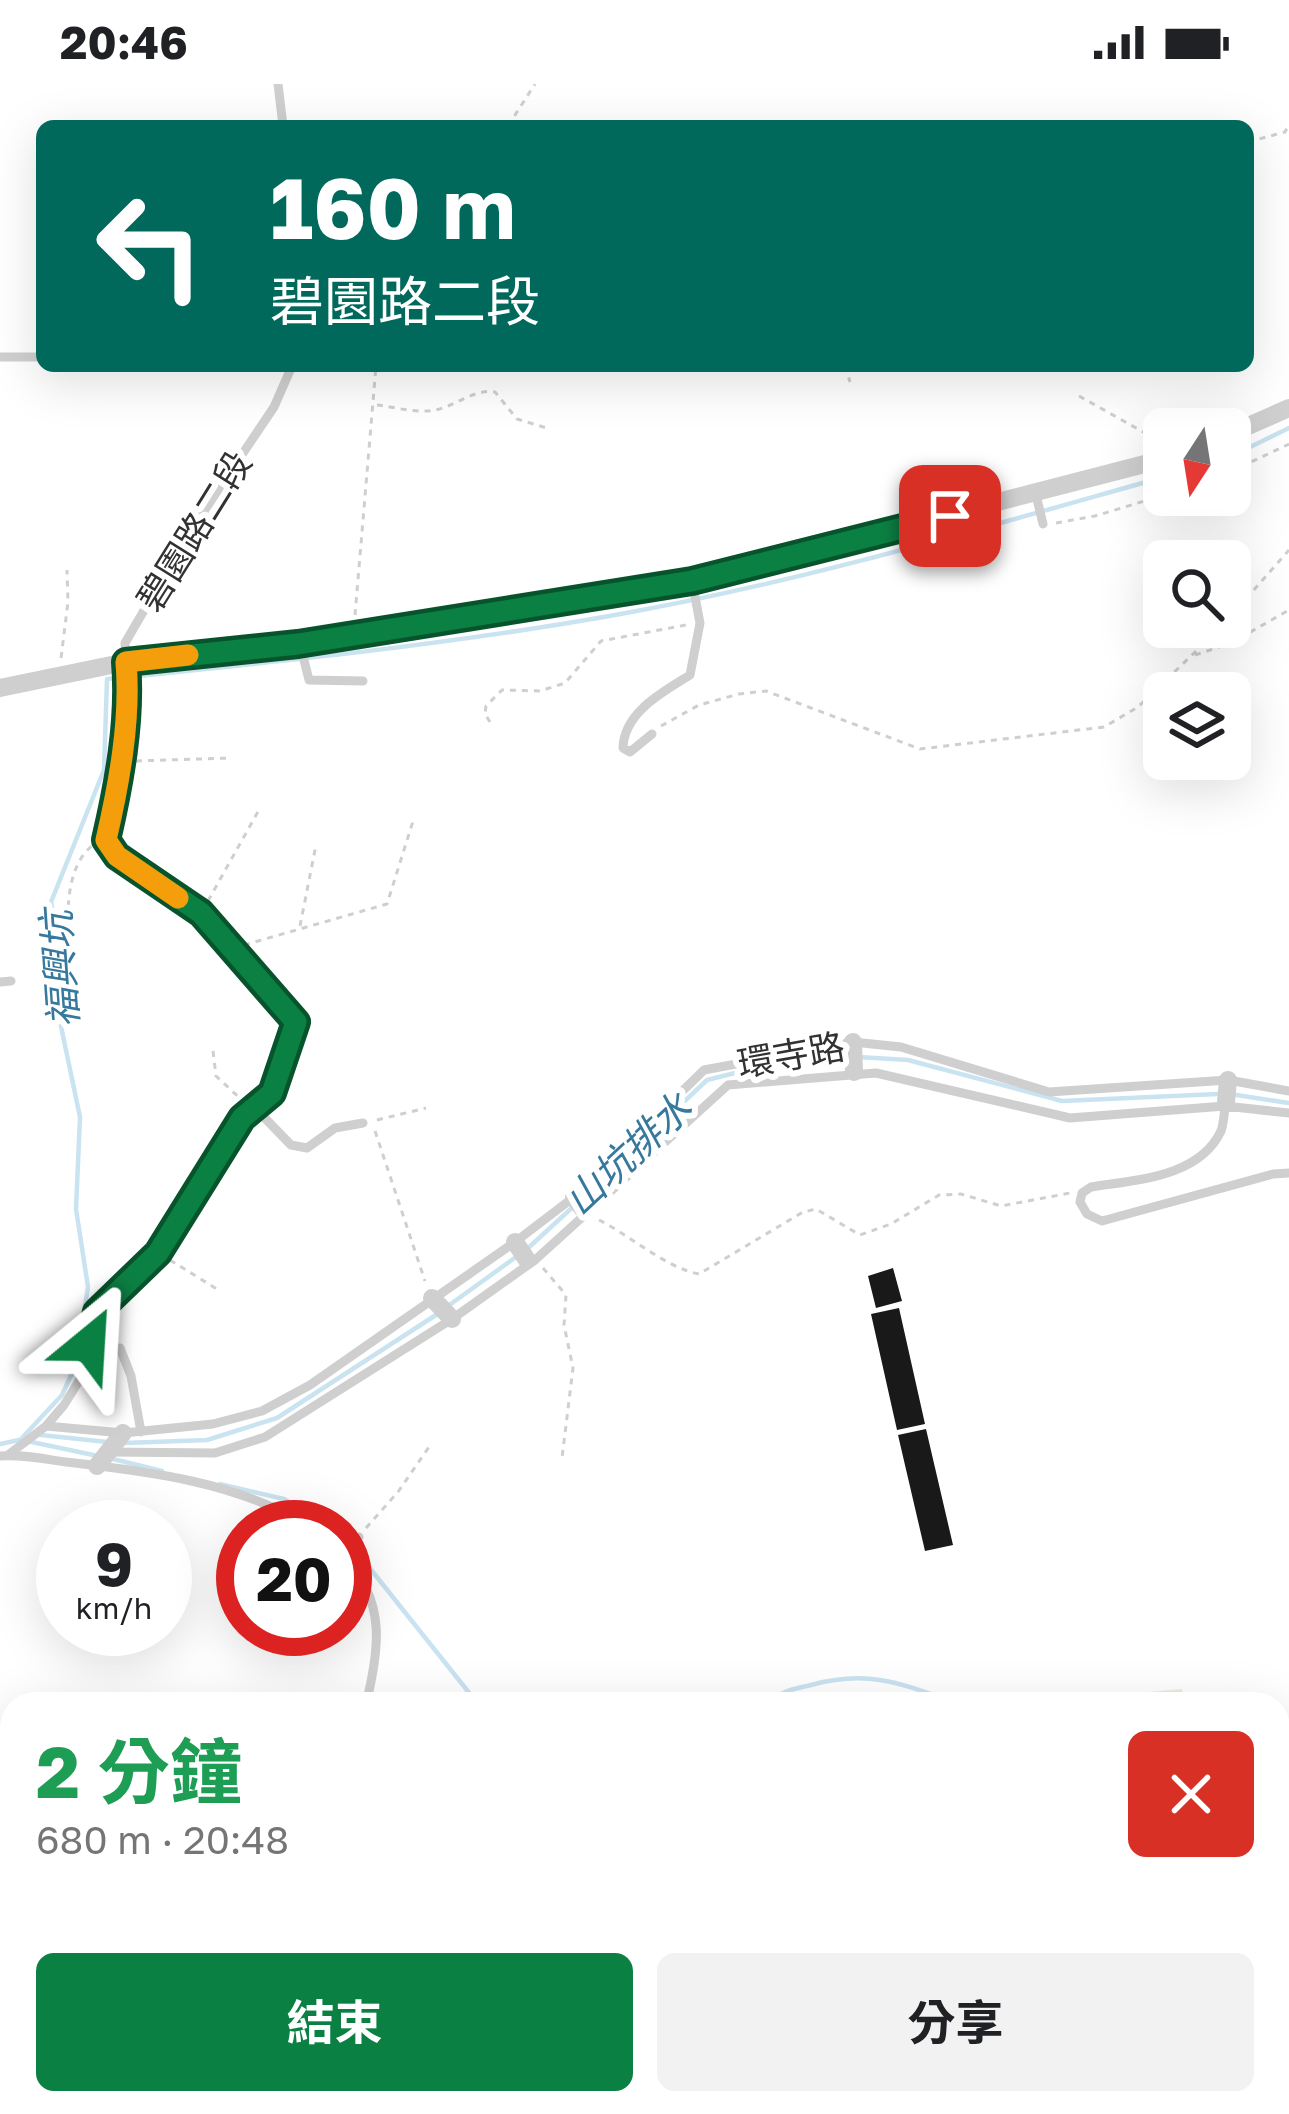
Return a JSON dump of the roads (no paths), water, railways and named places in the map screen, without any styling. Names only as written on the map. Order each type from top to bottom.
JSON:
[{"type":"street","points":[[1251,425],[1289,408]]},
{"type":"street","points":[[0,688],[126,662],[299,643],[692,581],[1143,465]]},
{"type":"street","points":[[103,1459],[132,1432]]},
{"type":"lane","points":[[278,84],[282,120]]},
{"type":"lane","points":[[0,357],[36,357]]},
{"type":"lane","name":"碧園路二段","points":[[254,1107],[272,1093],[296,1022],[201,913],[117,856],[106,840],[128,686],[125,643],[274,406],[289,372]]},
{"type":"lane","points":[[1036,495],[1043,524]]},
{"type":"lane","points":[[652,734],[630,752],[623,748],[622,740],[648,702],[689,675],[700,623],[692,581]]},
{"type":"lane","points":[[299,643],[309,680],[363,681]]},
{"type":"lane","name":"環寺路","points":[[103,1459],[215,1454],[265,1437],[524,1253],[728,1085],[901,1047],[1049,1092],[1289,1091]]},
{"type":"lane","name":"環寺路","points":[[46,1426],[132,1432],[213,1424],[262,1411],[444,1310],[524,1253],[579,1204],[704,1070],[854,1055],[876,1073],[1070,1118],[1227,1094],[1289,1113]]},
{"type":"lane","points":[[1227,1094],[1220,1133],[1192,1161],[1168,1174],[1091,1186],[1080,1202],[1087,1214],[1102,1221],[1289,1173]]},
{"type":"lane","points":[[4,1455],[46,1426],[82,1376],[97,1312],[158,1253],[242,1118],[254,1107],[290,1145],[307,1148],[334,1128],[364,1124]]},
{"type":"lane","points":[[120,1348],[131,1376],[132,1432]]},
{"type":"lane","points":[[4,1455],[103,1459],[255,1500]]},
{"type":"lane","points":[[368,1692],[378,1652],[378,1625],[372,1609]]},
{"type":"waterway","name":"福興坑","points":[[1251,447],[1289,428]]},
{"type":"waterway","name":"福興坑","points":[[21,1439],[62,1395],[76,1364],[88,1287],[76,1209],[80,1117],[54,993],[58,936],[51,902],[104,770],[107,679],[425,644],[685,602],[1143,483]]},
{"type":"waterway","name":"山坑排水","points":[[583,1197],[707,1080],[767,1065],[846,1056]]},
{"type":"waterway","name":"山坑排水","points":[[858,1057],[908,1060],[1062,1101],[1218,1094]]},
{"type":"waterway","name":"山坑排水","points":[[1230,1094],[1289,1103]]},
{"type":"waterway","name":"山坑排水","points":[[526,1250],[575,1205]]},
{"type":"waterway","name":"山坑排水","points":[[448,1306],[516,1257]]},
{"type":"waterway","name":"山坑排水","points":[[125,1443],[207,1440],[277,1418],[439,1313]]},
{"type":"waterway","name":"山坑排水","points":[[41,1435],[107,1442]]},
{"type":"waterway","name":"福興坑","points":[[0,1444],[19,1440]]},
{"type":"waterway","points":[[27,1441],[98,1456]]},
{"type":"waterway","points":[[109,1458],[162,1471]]},
{"type":"waterway","points":[[220,1484],[286,1500]]},
{"type":"waterway","points":[[372,1571],[468,1692]]},
{"type":"waterway","points":[[787,1692],[851,1678],[923,1692]]}]
